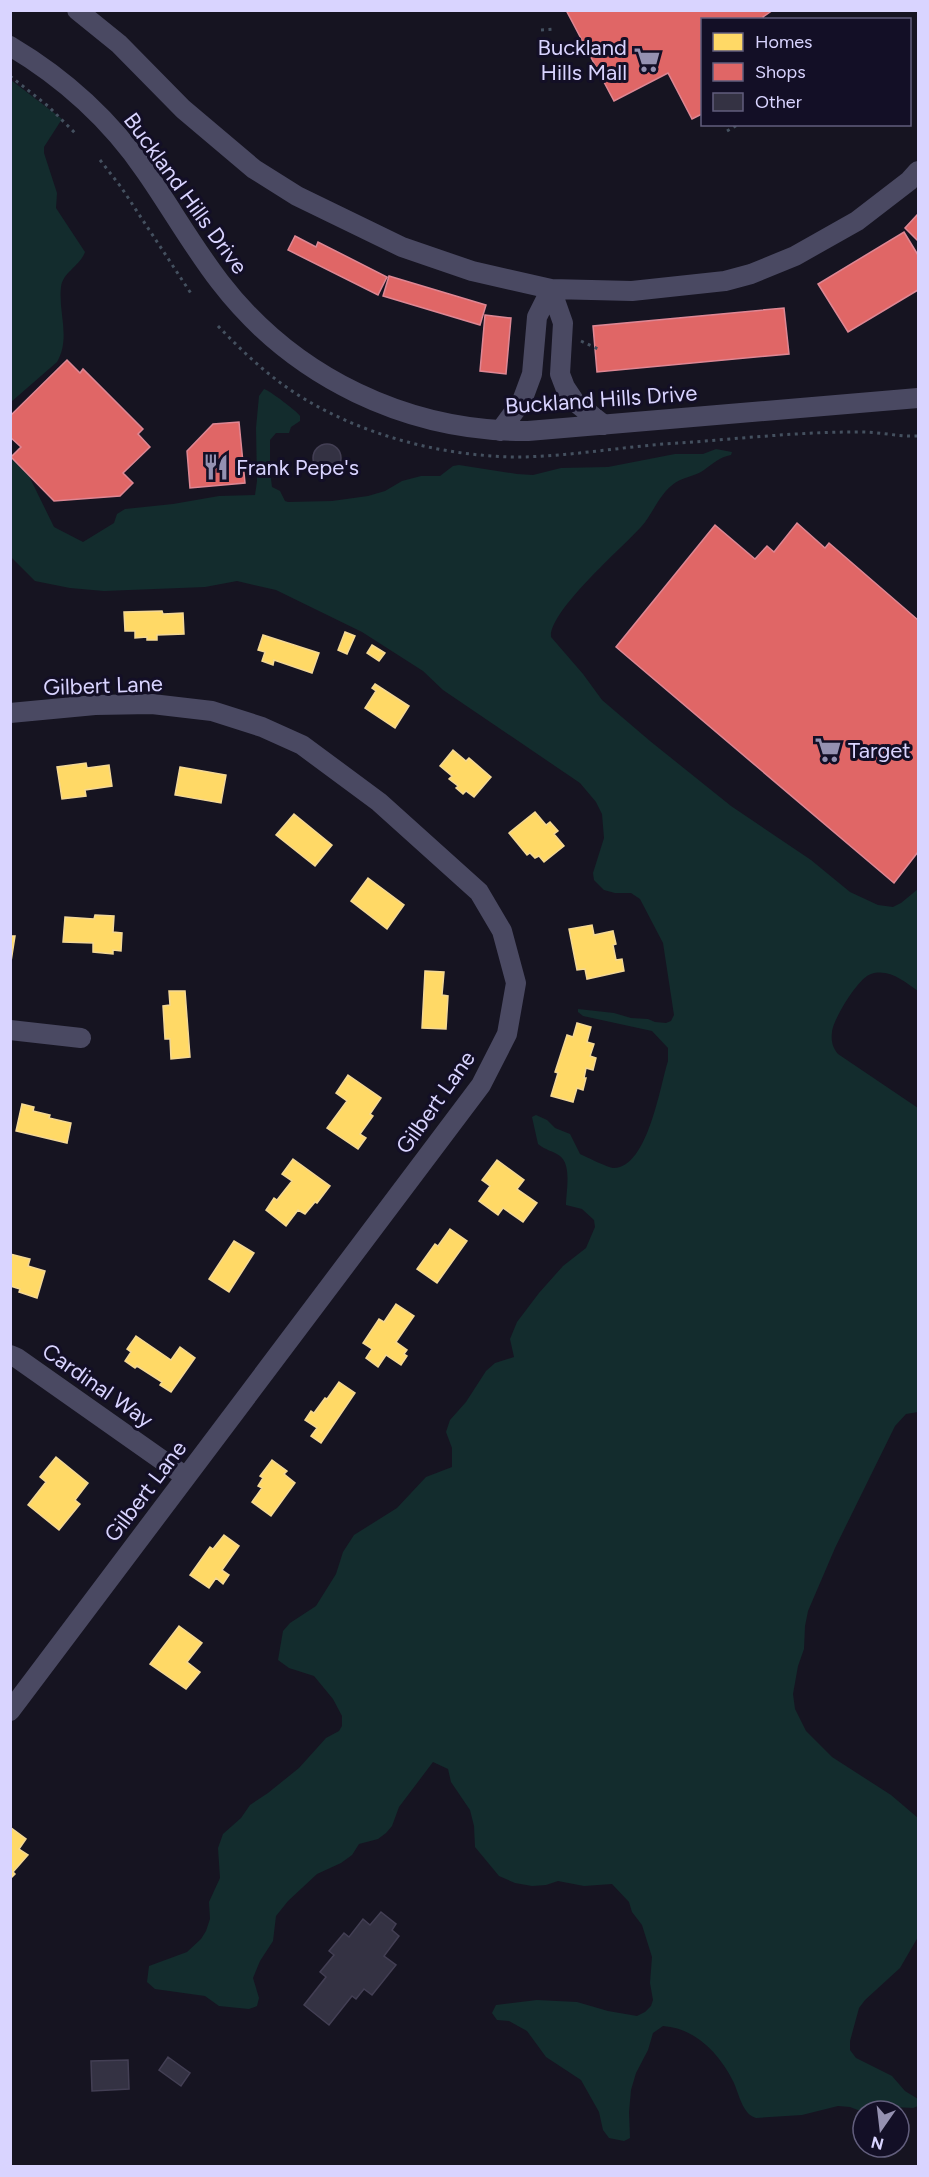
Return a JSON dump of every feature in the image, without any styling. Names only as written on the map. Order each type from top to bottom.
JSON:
[{"type":"street","points":[[76,10],[119,44],[183,109],[254,169],[297,196],[402,247],[472,271],[551,290],[632,291],[725,281],[751,274],[795,256],[857,221],[909,181],[918,171]]},
{"type":"street","name":"Buckland Hills Drive","points":[[10,46],[53,75],[105,121],[147,173],[224,287],[258,325],[286,350],[346,388],[393,409],[449,424],[500,431],[539,431],[918,398]]},
{"type":"street","points":[[551,290],[563,323],[560,374],[565,387],[575,402],[604,425]]},
{"type":"street","points":[[500,431],[522,401],[532,374],[537,317],[551,290]]},
{"type":"street","name":"Gilbert Lane","points":[[10,713],[94,705],[152,704],[212,711],[262,727],[302,745],[379,802],[479,892],[502,931],[516,983],[507,1034],[481,1085],[10,1711]]},
{"type":"street","points":[[10,1030],[81,1038]]},
{"type":"street","name":"Cardinal Way","points":[[10,1355],[186,1477]]},
{"type":"path","points":[[541,30],[555,29]]},
{"type":"path","points":[[10,76],[48,106],[75,133]]},
{"type":"path","points":[[728,131],[736,126]]},
{"type":"path","points":[[100,160],[192,295]]},
{"type":"path","points":[[579,337],[582,343],[598,349]]},
{"type":"green space","points":[[11,80],[62,119],[44,147],[44,153],[57,193],[56,208],[85,252],[62,282],[64,334],[57,362],[11,402]]},
{"type":"green space","points":[[264,389],[283,401],[300,416],[300,421],[291,427],[289,433],[276,433],[270,440],[272,487],[280,491],[285,501],[288,502],[332,501],[368,496],[385,491],[402,481],[421,476],[440,476],[453,466],[459,465],[533,475],[561,468],[608,467],[675,454],[703,454],[716,449],[732,452],[731,455],[684,478],[666,490],[641,527],[574,596],[554,626],[551,637],[602,700],[650,741],[731,806],[811,860],[850,892],[878,905],[893,907],[918,889],[918,991],[890,974],[871,974],[860,982],[847,999],[833,1026],[832,1038],[833,1046],[838,1054],[918,1108],[918,1412],[906,1414],[895,1426],[835,1548],[808,1611],[804,1649],[793,1694],[795,1709],[806,1731],[832,1757],[891,1795],[918,1818],[918,1937],[900,1968],[859,2008],[850,2041],[850,2050],[856,2058],[892,2076],[905,2091],[918,2099],[918,2106],[913,2108],[911,2108],[911,2099],[851,2099],[851,2107],[838,2106],[802,2115],[756,2118],[744,2108],[733,2081],[721,2061],[705,2044],[685,2032],[663,2026],[653,2033],[648,2050],[636,2073],[631,2090],[630,2138],[624,2141],[609,2138],[603,2130],[599,2112],[581,2080],[546,2057],[527,2031],[509,2021],[497,2020],[492,2013],[496,2005],[537,2000],[577,2002],[637,2016],[645,2012],[653,2000],[650,1983],[652,1957],[642,1925],[632,1912],[629,1902],[612,1884],[584,1886],[558,1881],[532,1886],[515,1883],[499,1876],[475,1847],[474,1826],[470,1810],[451,1782],[448,1769],[433,1762],[399,1807],[392,1826],[386,1833],[378,1839],[359,1844],[352,1855],[341,1863],[317,1874],[288,1901],[276,1916],[273,1941],[260,1961],[253,1978],[259,1998],[257,2006],[249,2009],[219,2006],[205,1996],[155,1989],[147,1982],[149,1966],[187,1952],[206,1931],[210,1919],[209,1902],[220,1878],[218,1848],[223,1834],[241,1818],[250,1805],[299,1768],[326,1738],[339,1731],[342,1726],[342,1716],[333,1699],[314,1676],[289,1668],[278,1660],[283,1631],[290,1623],[316,1606],[336,1574],[343,1552],[354,1535],[397,1508],[426,1477],[452,1467],[452,1448],[446,1432],[450,1420],[466,1402],[486,1371],[495,1363],[514,1357],[510,1339],[517,1322],[563,1266],[586,1248],[595,1227],[594,1220],[582,1209],[566,1205],[568,1179],[564,1160],[538,1144],[532,1117],[536,1115],[547,1120],[555,1128],[570,1134],[580,1154],[611,1168],[626,1164],[636,1154],[644,1140],[661,1088],[668,1061],[668,1048],[652,1031],[583,1016],[578,1009],[666,1023],[671,1021],[674,1015],[663,943],[640,899],[631,893],[604,890],[594,880],[593,873],[604,838],[602,814],[596,802],[580,783],[443,690],[423,671],[362,632],[276,590],[237,581],[205,587],[104,591],[70,588],[35,581],[11,557],[11,452],[29,476],[54,527],[83,542],[114,523],[117,514],[125,509],[219,496],[255,495],[259,396]]},
{"type":"building: Homes","points":[[162,611],[163,614],[183,613],[184,634],[157,635],[157,640],[147,640],[147,637],[135,638],[135,631],[125,631],[124,612]]},
{"type":"building: Homes","points":[[345,632],[355,636],[347,654],[338,650]]},
{"type":"building: Homes","points":[[263,635],[319,653],[312,673],[274,660],[273,665],[262,661],[265,652],[258,650]]},
{"type":"building: Homes","points":[[372,645],[385,653],[379,661],[367,653]]},
{"type":"building: Homes","points":[[375,684],[409,706],[395,728],[365,708],[376,691],[372,688]]},
{"type":"building: Homes","points":[[453,750],[466,761],[469,758],[491,777],[474,797],[466,791],[463,794],[456,788],[458,786],[449,779],[452,776],[440,766]]},
{"type":"building: Homes","points":[[86,763],[87,768],[109,765],[112,786],[85,790],[86,796],[62,799],[57,767]]},
{"type":"building: Homes","points":[[180,767],[226,775],[221,803],[175,795]]},
{"type":"building: Homes","points":[[535,812],[546,825],[550,822],[558,831],[554,834],[564,846],[544,862],[539,856],[535,858],[530,853],[527,855],[509,833]]},
{"type":"building: Homes","points":[[294,814],[332,845],[315,866],[276,835]]},
{"type":"building: Homes","points":[[368,878],[404,905],[387,929],[351,901]]},
{"type":"building: Homes","points":[[95,915],[114,916],[113,932],[122,933],[121,951],[113,950],[113,954],[93,952],[93,943],[63,942],[65,917],[94,919]]},
{"type":"building: Homes","points":[[592,925],[594,935],[613,931],[616,960],[622,959],[624,971],[587,979],[585,969],[577,970],[569,929]]},
{"type":"building: Homes","points":[[10,936],[15,936],[10,968]]},
{"type":"building: Homes","points":[[425,971],[444,972],[442,995],[448,996],[446,1029],[422,1028]]},
{"type":"building: Homes","points":[[169,991],[185,991],[190,1057],[171,1059],[170,1039],[165,1039],[163,1006],[170,1005]]},
{"type":"building: Homes","points":[[577,1023],[591,1027],[587,1042],[594,1044],[590,1056],[596,1058],[593,1070],[586,1068],[583,1090],[577,1088],[573,1102],[551,1096],[558,1073],[555,1072],[567,1035],[573,1037]]},
{"type":"building: Homes","points":[[348,1075],[381,1098],[370,1114],[373,1116],[360,1134],[366,1138],[358,1149],[327,1128],[347,1101],[336,1093]]},
{"type":"building: Homes","points":[[22,1104],[34,1107],[33,1111],[50,1115],[49,1118],[71,1123],[67,1143],[16,1131]]},
{"type":"building: Homes","points":[[293,1159],[330,1186],[305,1214],[298,1210],[286,1226],[266,1210],[274,1198],[277,1200],[292,1181],[282,1174]]},
{"type":"building: Homes","points":[[497,1160],[524,1180],[517,1189],[537,1203],[523,1222],[503,1208],[498,1215],[479,1201],[490,1186],[482,1180]]},
{"type":"building: Homes","points":[[450,1229],[467,1241],[437,1283],[417,1269],[435,1244],[438,1246]]},
{"type":"building: Homes","points":[[234,1241],[254,1253],[229,1292],[209,1279]]},
{"type":"building: Homes","points":[[10,1254],[30,1259],[28,1266],[45,1271],[37,1298],[19,1292],[20,1289],[10,1286]]},
{"type":"building: Homes","points":[[396,1304],[414,1316],[396,1342],[407,1350],[404,1354],[407,1356],[401,1365],[386,1355],[378,1367],[366,1358],[372,1349],[363,1343],[379,1319],[384,1322]]},
{"type":"building: Homes","points":[[136,1336],[171,1360],[180,1347],[195,1358],[171,1392],[160,1385],[162,1382],[125,1361],[131,1352],[127,1349]]},
{"type":"building: Homes","points":[[339,1382],[355,1393],[321,1443],[311,1436],[317,1428],[305,1420],[311,1411],[314,1413],[325,1398],[327,1399]]},
{"type":"building: Homes","points":[[56,1457],[88,1483],[75,1500],[80,1504],[59,1530],[28,1505],[46,1482],[40,1477]]},
{"type":"building: Homes","points":[[272,1460],[287,1471],[284,1474],[295,1483],[271,1516],[252,1502],[262,1488],[258,1486],[263,1478],[260,1476]]},
{"type":"building: Homes","points":[[224,1535],[239,1546],[222,1570],[229,1575],[223,1584],[216,1578],[209,1588],[190,1575],[210,1547],[213,1549]]},
{"type":"building: Homes","points":[[179,1626],[202,1643],[187,1662],[200,1672],[186,1689],[150,1664]]},
{"type":"building: Homes","points":[[10,1827],[26,1839],[19,1849],[28,1855],[10,1879]]},
{"type":"building: Shops","name":"Buckland Hills Mall","points":[[566,10],[773,10],[763,18],[701,18],[701,114],[692,119],[668,73],[614,101]]},
{"type":"building: Shops","points":[[918,214],[918,241],[905,228]]},
{"type":"building: Shops","points":[[904,232],[918,255],[918,290],[848,332],[818,284]]},
{"type":"building: Shops","points":[[295,236],[316,247],[318,242],[387,277],[378,295],[288,250]]},
{"type":"building: Shops","points":[[389,276],[486,305],[480,325],[383,296]]},
{"type":"building: Shops","points":[[784,308],[789,354],[597,372],[593,326]]},
{"type":"building: Shops","points":[[485,315],[511,318],[506,374],[480,371]]},
{"type":"building: Shops","points":[[67,360],[80,373],[83,369],[143,429],[138,434],[150,447],[123,473],[133,483],[120,496],[54,501],[11,457],[21,447],[10,437],[10,416]]},
{"type":"building: Shops","name":"Frank Pepe's","points":[[239,422],[245,483],[190,488],[187,451],[213,424]]},
{"type":"building: Shops","name":"Target","points":[[797,523],[825,548],[829,543],[918,620],[918,852],[894,883],[616,647],[715,525],[755,559],[767,546],[774,552]]},
{"type":"building: Other","points":[[327,444],[337,448],[341,458],[337,468],[327,472],[317,468],[313,458],[317,448]]},
{"type":"building: Other","points":[[381,1912],[396,1924],[392,1930],[399,1936],[384,1956],[396,1965],[372,1995],[364,1989],[356,1999],[352,1996],[329,2025],[304,2005],[326,1977],[320,1972],[334,1955],[329,1951],[344,1933],[349,1937],[363,1919],[370,1925]]},
{"type":"building: Other","points":[[168,2057],[190,2073],[181,2086],[159,2070]]},
{"type":"building: Other","points":[[128,2060],[129,2089],[92,2091],[91,2061]]},
{"type":"place","name":"Buckland Hills Mall","points":[[647,60]]},
{"type":"place","name":"Frank Pepe's","points":[[216,467]]},
{"type":"place","name":"Target","points":[[828,750]]}]
